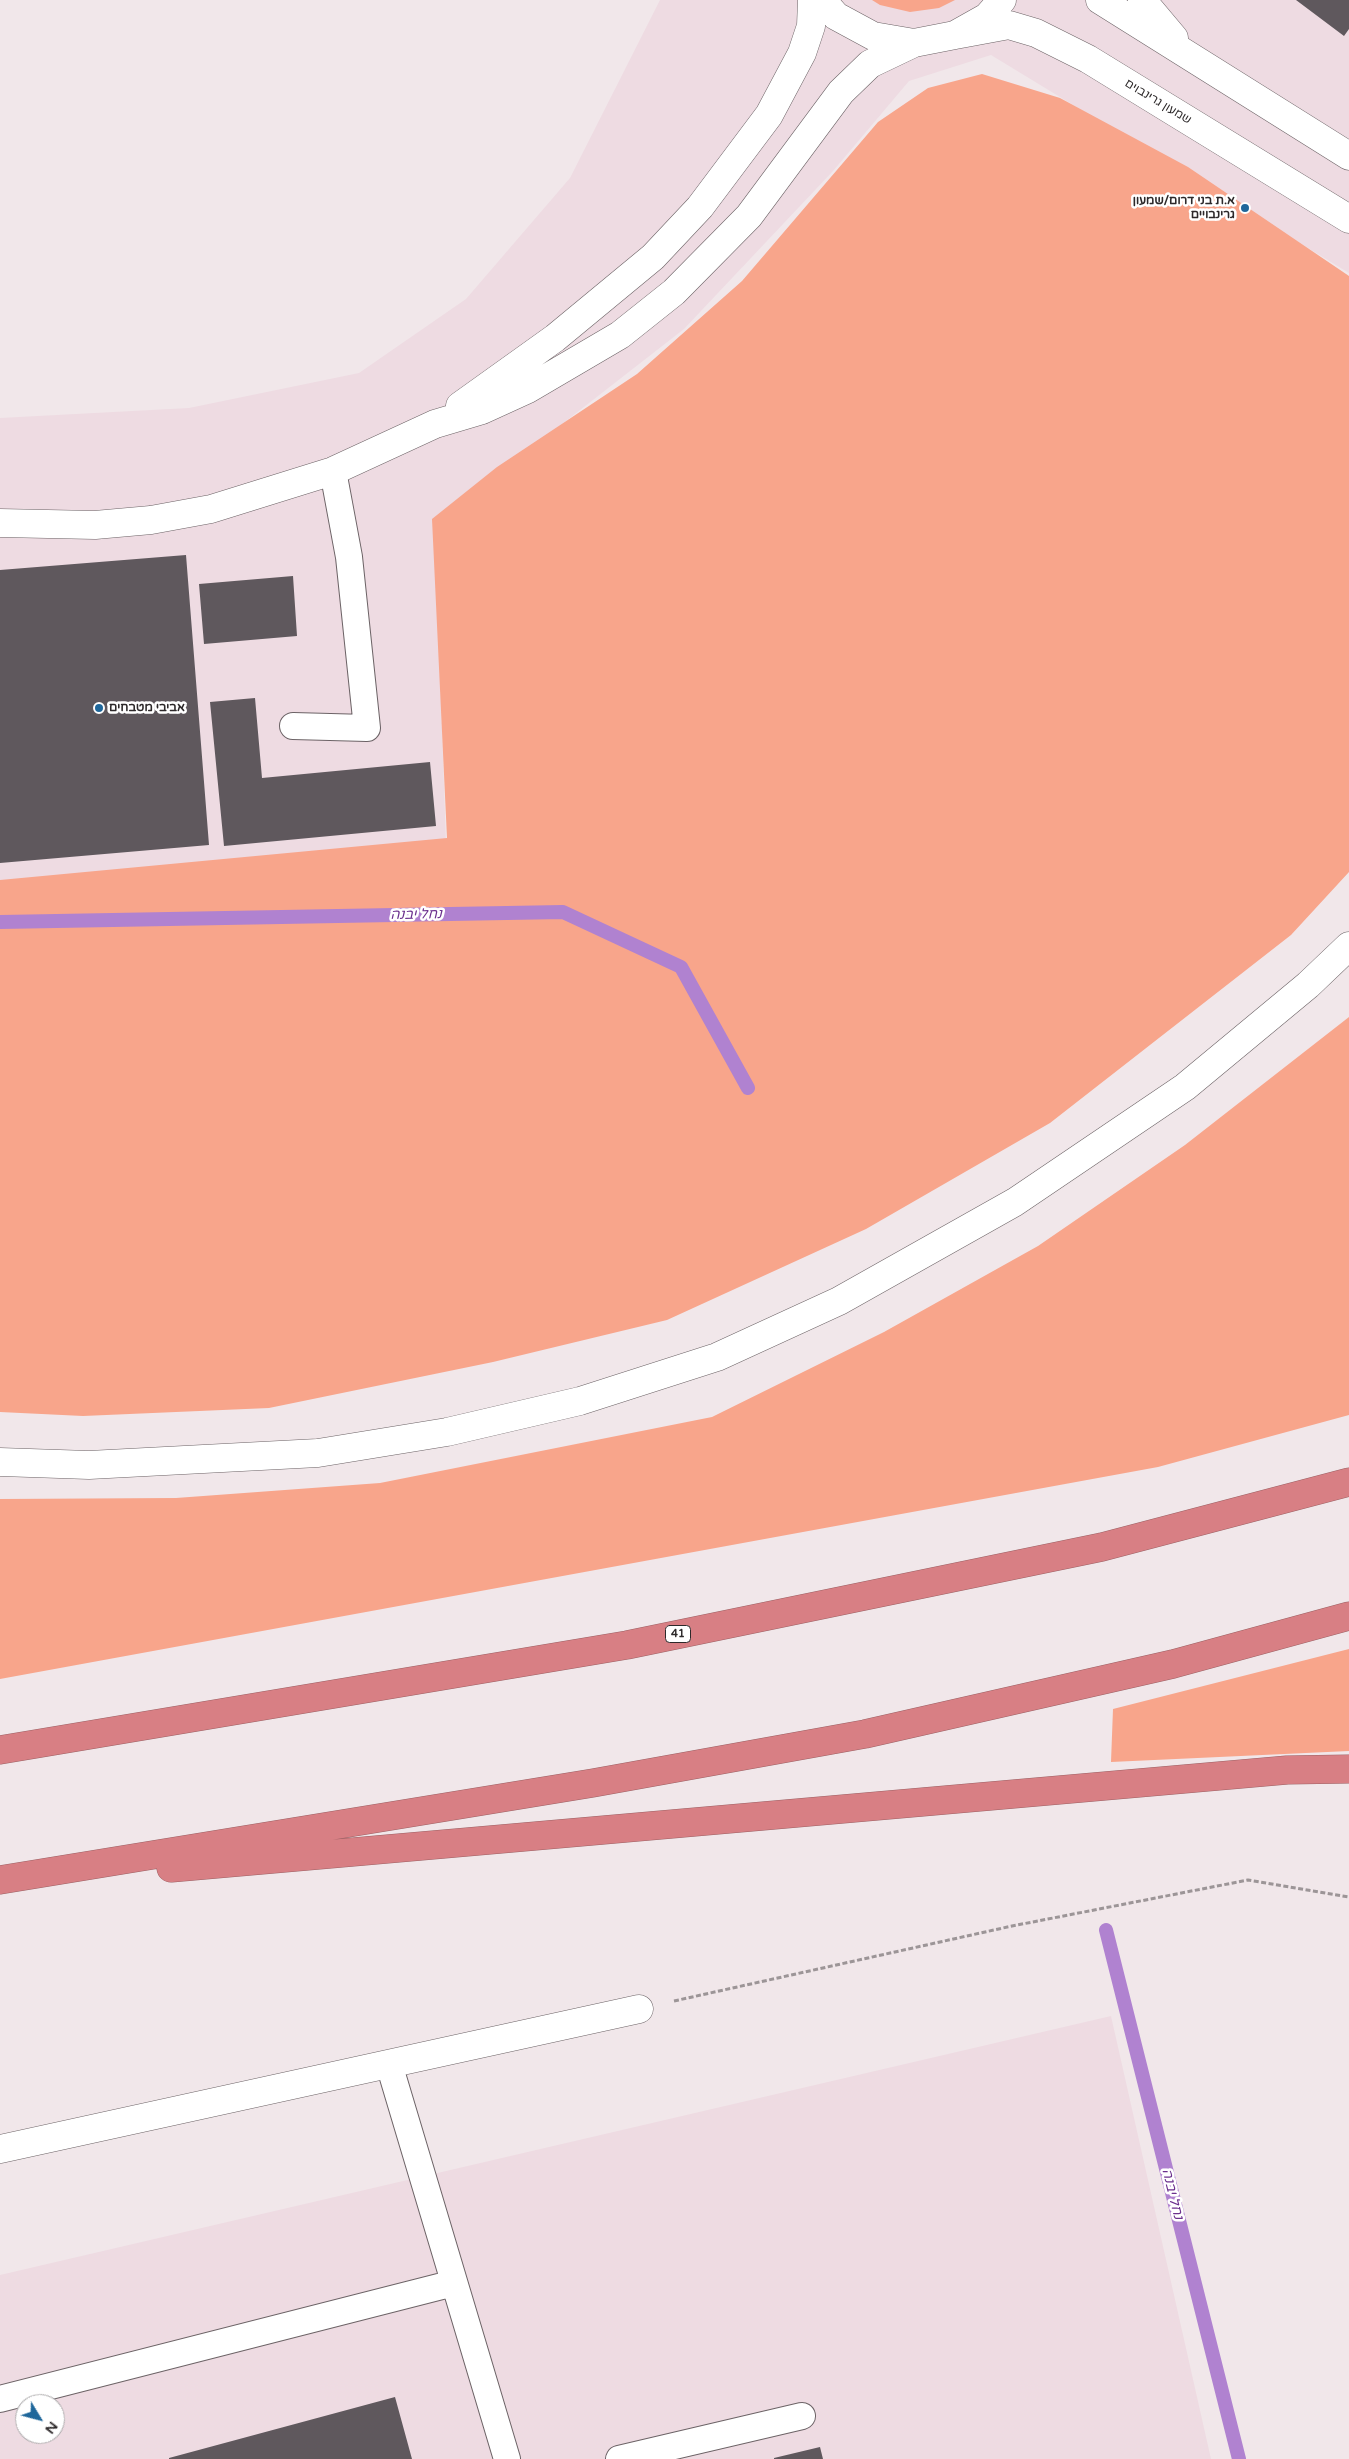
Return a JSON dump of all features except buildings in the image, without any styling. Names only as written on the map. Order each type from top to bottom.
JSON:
[{"type":"highway","name":"41","points":[[0,1750],[627,1644],[1102,1547],[1349,1482]]},
{"type":"highway","points":[[0,1881],[593,1783],[865,1734],[1173,1664],[1349,1616]]},
{"type":"highway","points":[[0,1881],[1287,1770],[1349,1769]]},
{"type":"street","points":[[435,424],[555,338],[653,257],[700,207],[769,115],[802,53],[811,26],[812,0]]},
{"type":"street","points":[[822,0],[836,16],[873,36],[914,43]]},
{"type":"street","points":[[955,35],[987,17],[1002,0]]},
{"type":"street","points":[[1100,0],[1349,156]]},
{"type":"street","points":[[1142,0],[1188,54]]},
{"type":"street","name":"שמעון גרינבוים","points":[[914,43],[1009,25],[1036,33],[1088,60],[1349,219]]},
{"type":"street","points":[[0,523],[95,525],[152,520],[211,509],[333,471],[435,424],[482,410],[528,388],[620,335],[674,292],[749,216],[841,92],[870,64],[914,43]]},
{"type":"street","points":[[0,1462],[89,1465],[318,1452],[447,1432],[580,1401],[717,1358],[839,1301],[1014,1202],[1185,1086],[1308,985],[1349,946]]},
{"type":"street","points":[[0,2149],[639,2009]]},
{"type":"lane","points":[[292,726],[367,728],[348,557],[333,471]]},
{"type":"lane","points":[[389,2064],[507,2459]]},
{"type":"lane","points":[[0,2399],[454,2283]]},
{"type":"lane","points":[[619,2459],[802,2416]]},
{"type":"path","points":[[639,2009],[1012,1926],[1248,1880],[1349,1897]]},
{"type":"shaded area","points":[[660,0],[1349,0],[1349,273],[991,55],[909,81],[833,171],[684,329],[435,523],[446,844],[0,881],[0,418],[189,408],[359,373],[466,299],[570,178]]},
{"type":"shaded area","points":[[872,0],[955,0],[939,8],[910,12],[880,5]]},
{"type":"shaded area","points":[[982,74],[1060,98],[1188,167],[1349,276],[1349,872],[1291,935],[1050,1123],[866,1229],[667,1320],[493,1362],[269,1408],[83,1416],[0,1412],[0,880],[447,838],[432,519],[497,467],[637,374],[742,281],[878,122],[928,88]]},
{"type":"shaded area","points":[[1349,1017],[1349,1415],[1158,1467],[0,1679],[0,1499],[176,1498],[380,1483],[712,1417],[884,1332],[1038,1246],[1185,1145]]},
{"type":"shaded area","points":[[1349,1649],[1349,1751],[1111,1762],[1113,1709]]},
{"type":"shaded area","points":[[1111,2016],[1211,2459],[0,2459],[0,2275]]},
{"type":"waterway","name":"נחל יבנה","points":[[0,922],[563,912],[681,967],[748,1088]]},
{"type":"waterway","name":"נחל יבנה","points":[[1106,1930],[1239,2459]]},
{"type":"place","name":"א.ת בני דרום/שמעון גרינבויים","points":[[1245,208]]},
{"type":"place","name":"אביבי מטבחים","points":[[99,708]]}]
